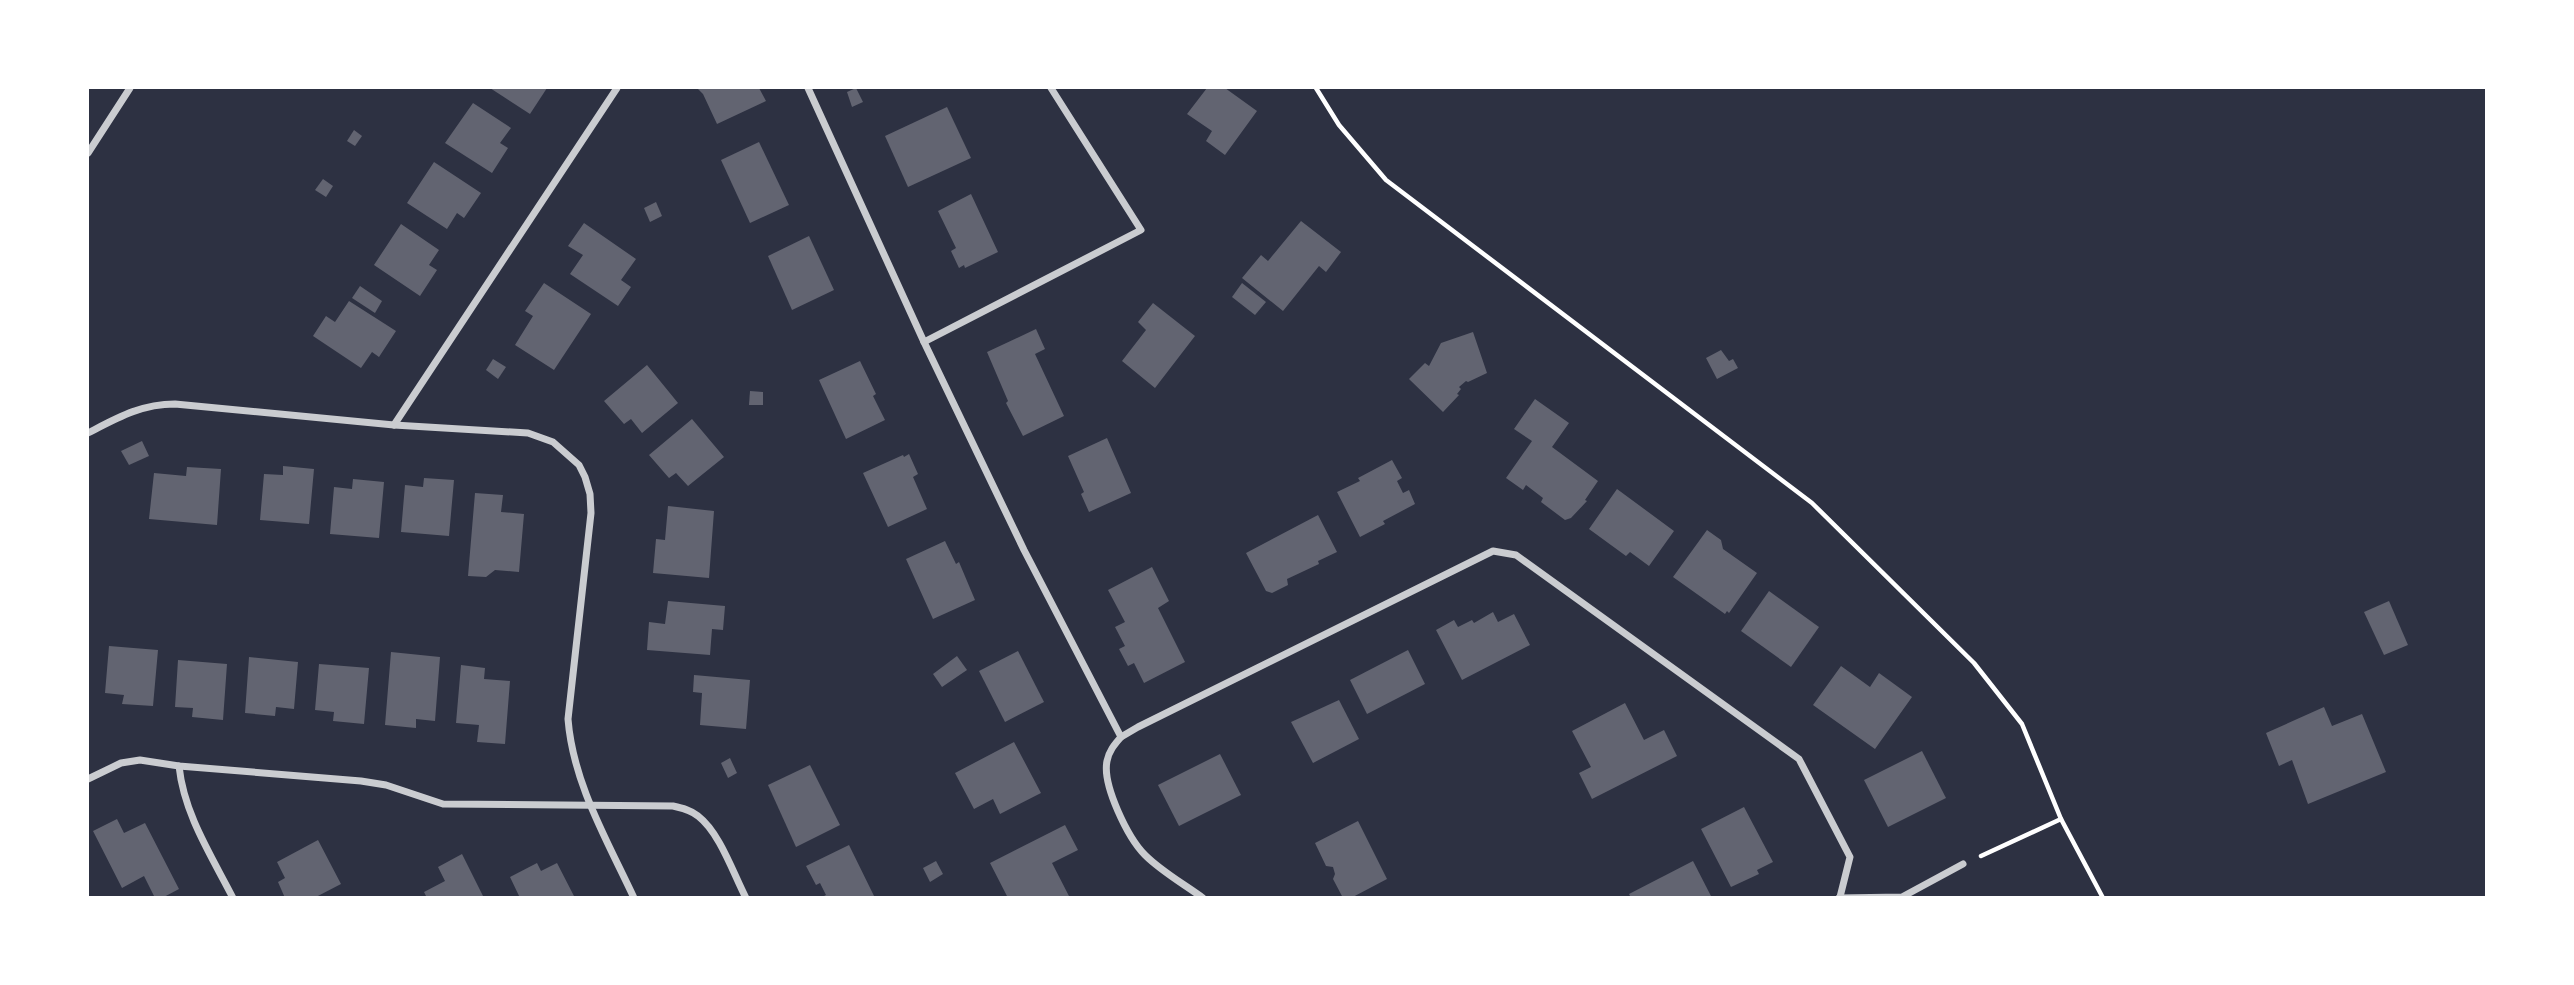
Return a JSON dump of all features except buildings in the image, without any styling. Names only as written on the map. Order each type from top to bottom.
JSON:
[{"type":"street","points":[[88,153],[130,88]]},
{"type":"street","points":[[394,425],[617,88]]},
{"type":"street","points":[[808,88],[924,342],[1024,550],[1121,737]]},
{"type":"street","points":[[924,342],[1141,230],[1051,88]]},
{"type":"street","points":[[88,433],[131,411],[155,404],[394,425],[528,433],[553,442],[569,454],[585,477],[590,494],[591,513],[568,719],[570,744],[591,805],[634,898]]},
{"type":"street","points":[[1203,898],[1145,855],[1130,836],[1107,781],[1107,762],[1112,747],[1121,737],[1138,727],[1493,551],[1516,555],[1798,759],[1850,857],[1840,897],[1902,897],[1963,864]]},
{"type":"street","points":[[88,779],[121,764],[140,760],[179,766],[361,781],[386,785],[443,804],[673,806],[699,816],[713,832],[746,898]]},
{"type":"street","points":[[179,766],[181,786],[189,812],[233,898]]},
{"type":"path","points":[[1316,88],[1339,125],[1386,180],[1812,503],[1982,673],[2022,724],[2061,818],[2102,898]]},
{"type":"path","points":[[1963,864],[2061,818]]}]
